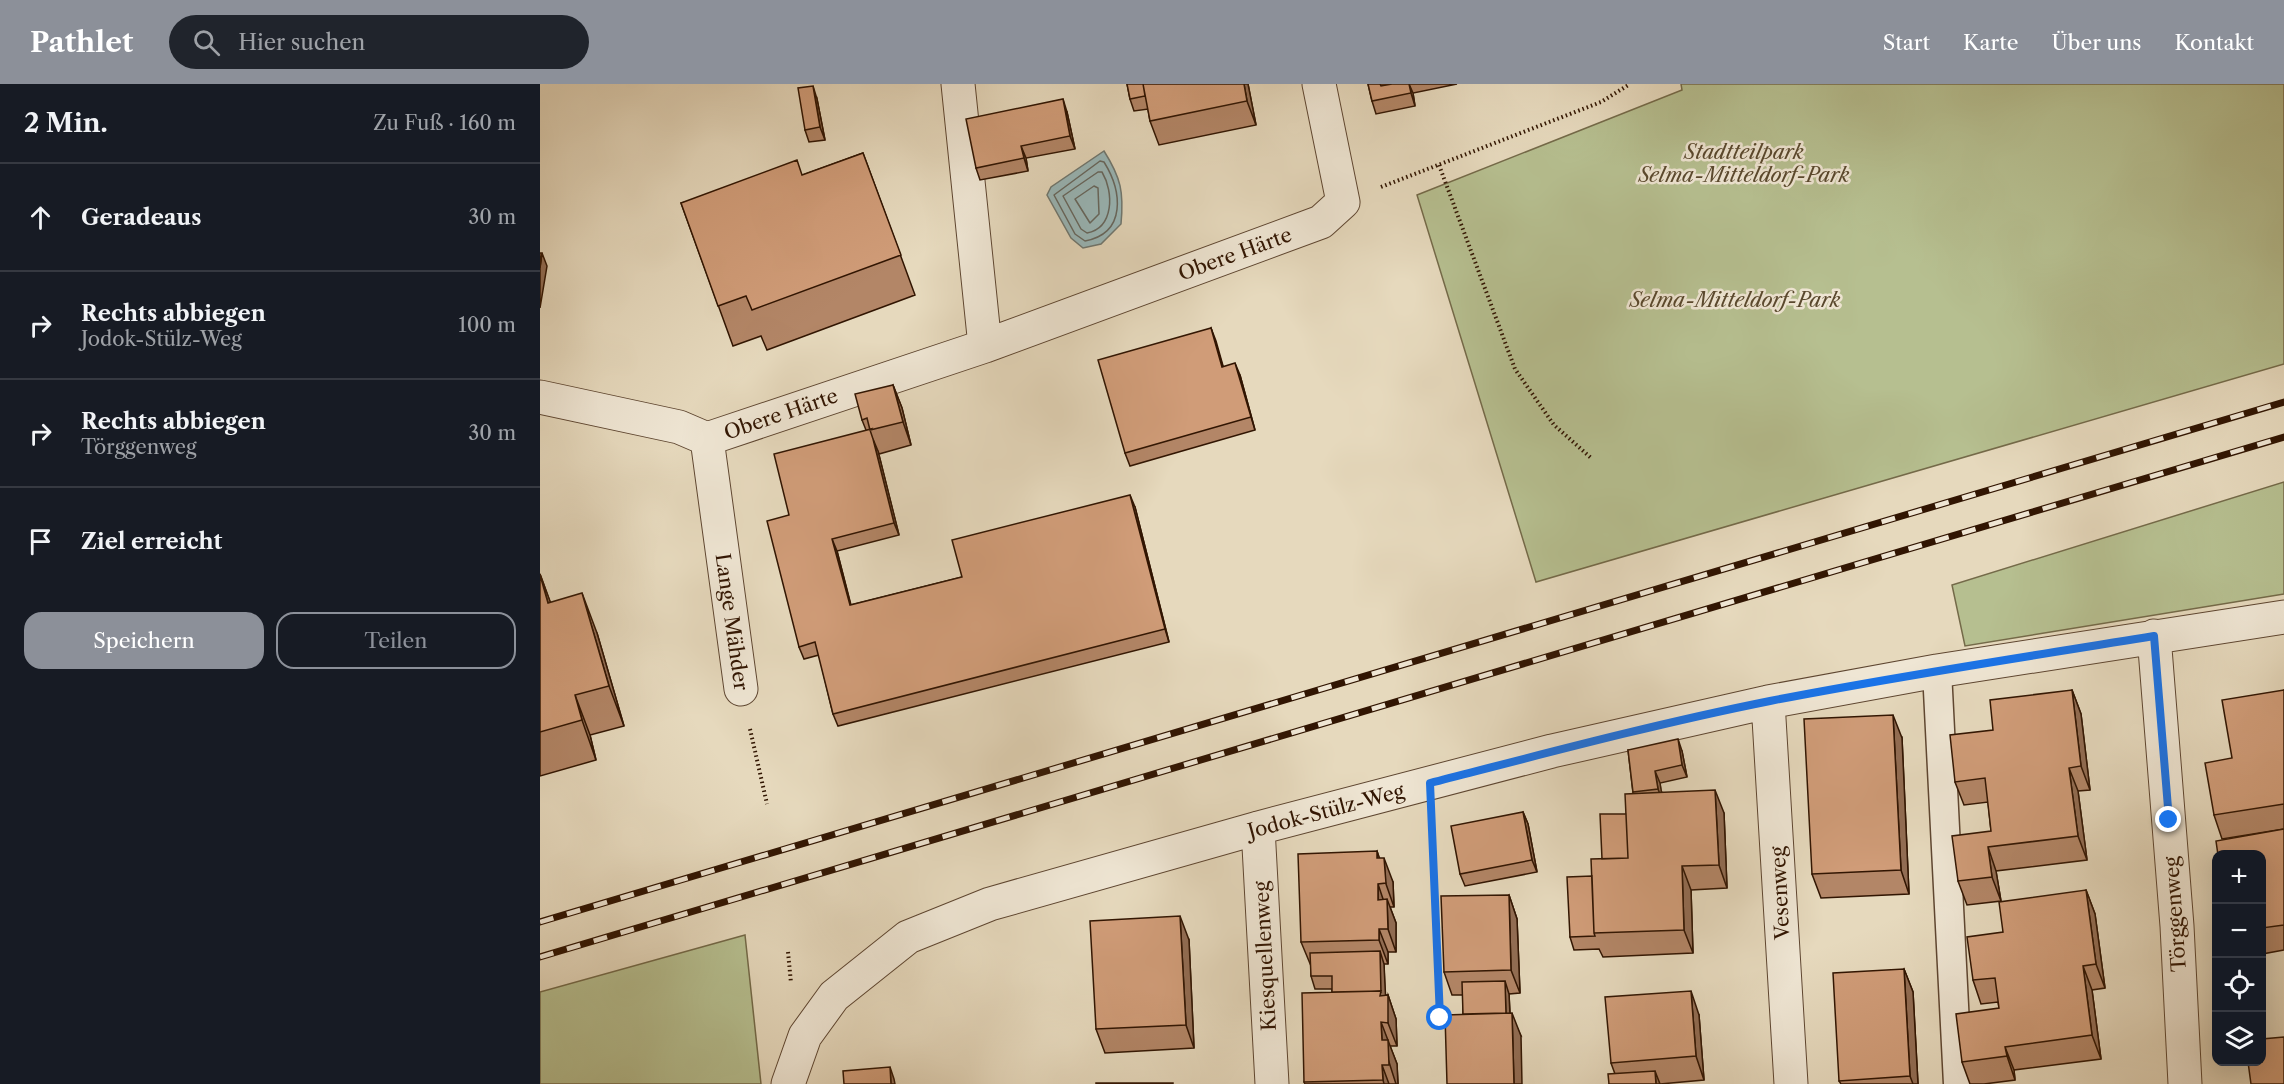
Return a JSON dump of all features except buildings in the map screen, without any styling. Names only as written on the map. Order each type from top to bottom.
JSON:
[{"type":"street","points":[[958,84],[985,346]]},
{"type":"street","points":[[1319,84],[1343,202]]},
{"type":"street","name":"Obere Härte","points":[[540,397],[679,428],[707,439],[985,346],[1321,222],[1343,202]]},
{"type":"street","name":"Lange Mähder","points":[[707,439],[741,689]]},
{"type":"street","name":"Jodok-Stülz-Weg","points":[[789,1084],[805,1036],[834,996],[908,937],[990,904],[1258,828],[1430,783],[1561,749],[1768,702],[1937,671],[2284,616]]},
{"type":"street","name":"Törggenweg","points":[[2154,636],[2177,926],[2185,1084]]},
{"type":"street","name":"Vesenweg","points":[[1768,702],[1791,1084]]},
{"type":"street","name":"Kiesquellenweg","points":[[1258,828],[1272,1084]]},
{"type":"lane","points":[[1937,671],[1958,1084]]},
{"type":"path","points":[[1343,202],[1601,102],[1630,84]]},
{"type":"path","points":[[1439,165],[1515,369],[1554,425],[1591,458]]},
{"type":"path","name":"Lange Mähder","points":[[741,689],[767,804]]},
{"type":"path","points":[[1430,783],[1440,1018],[1459,1018]]},
{"type":"green space","name":"Selma-Mitteldorf-Park","points":[[1681,84],[2284,84],[2284,364],[1536,582],[1417,195],[1682,90]]},
{"type":"green space","points":[[2284,482],[2284,594],[1965,646],[1952,585]]},
{"type":"green space","points":[[745,935],[761,1084],[540,1084],[540,992]]},
{"type":"water","points":[[1104,151],[1120,186],[1121,224],[1101,244],[1083,248],[1071,238],[1047,195],[1051,187]]},
{"type":"railway","points":[[540,922],[2284,402]]},
{"type":"railway","points":[[540,957],[2284,437]]},
{"type":"route","points":[[1440,1018],[1430,783],[1579,744],[1768,702],[1937,671],[2154,636],[2169,820]]},
{"type":"park label","name":"Stadtteilpark Selma-Mitteldorf-Park","points":[[1744,164]]}]
